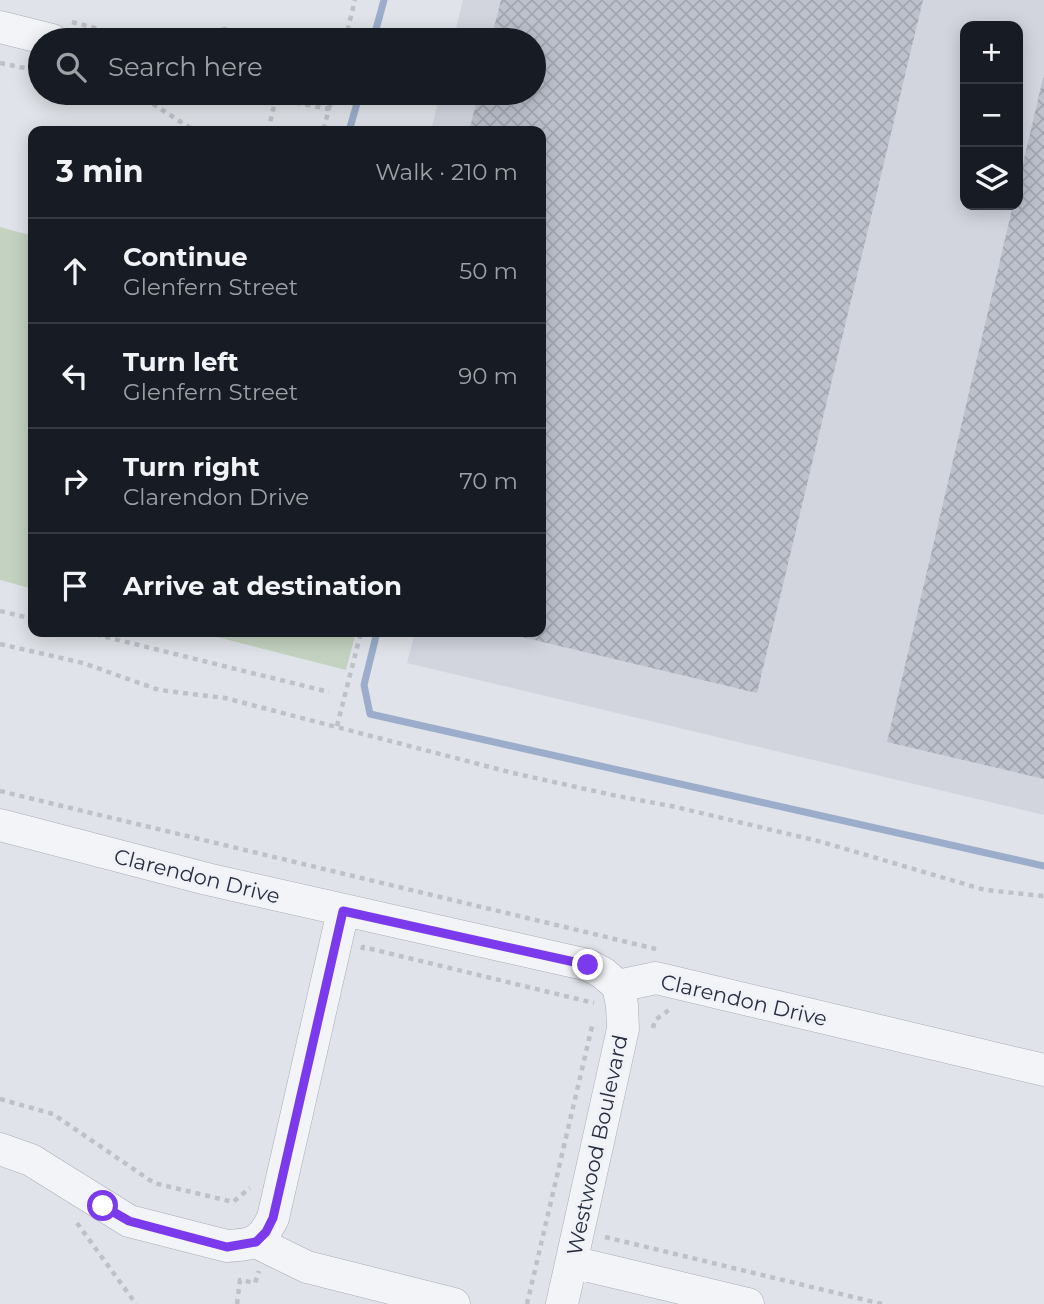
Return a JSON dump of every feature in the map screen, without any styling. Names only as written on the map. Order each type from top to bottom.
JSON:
[{"type":"street","points":[[0,27],[28,34]]},
{"type":"street","name":"Clarendon Drive","points":[[0,825],[108,855],[343,911],[588,965],[603,973],[608,995],[656,978],[1044,1070]]},
{"type":"street","points":[[0,1149],[31,1160],[129,1221],[227,1247],[256,1242],[266,1232],[273,1218],[343,911]]},
{"type":"street","name":"Westwood Boulevard","points":[[562,1304],[623,1029],[622,1005],[608,995]]},
{"type":"street","points":[[256,1242],[307,1267],[454,1304]]},
{"type":"street","points":[[572,1262],[748,1304]]},
{"type":"path","points":[[348,28],[355,0]]},
{"type":"path","points":[[0,63],[28,69]]},
{"type":"path","points":[[155,105],[187,126]]},
{"type":"path","points":[[269,126],[275,105]]},
{"type":"path","points":[[313,105],[329,109]]},
{"type":"path","points":[[324,126],[330,105]]},
{"type":"path","points":[[0,611],[28,618]]},
{"type":"path","points":[[106,637],[329,692]]},
{"type":"path","points":[[337,726],[360,637]]},
{"type":"path","points":[[0,644],[83,663],[159,690],[225,698],[526,776],[676,807],[822,842],[985,890],[1044,896]]},
{"type":"path","points":[[0,791],[661,950]]},
{"type":"path","points":[[359,961],[363,947],[608,995]]},
{"type":"path","points":[[527,1304],[594,1017]]},
{"type":"path","points":[[0,1099],[53,1114],[154,1183],[233,1202],[249,1191],[252,1177]]},
{"type":"path","points":[[71,1216],[136,1304]]},
{"type":"path","points":[[604,1237],[882,1304]]},
{"type":"path","points":[[237,1304],[240,1280],[255,1283],[261,1267],[256,1242]]},
{"type":"shaded area","points":[[463,0],[1044,0],[1044,815],[407,663],[414,637],[546,637],[546,126],[432,126],[437,105],[546,105],[546,28],[456,28]]},
{"type":"green space","points":[[0,227],[28,235],[28,588],[0,580]]},
{"type":"green space","points":[[217,637],[355,637],[346,670]]},
{"type":"building","points":[[501,0],[923,0],[757,693],[522,637],[546,637],[546,126],[470,126],[476,105],[546,105],[546,28],[494,28]]},
{"type":"building","points":[[1044,78],[1044,779],[887,742],[1012,210],[1023,210],[1023,164]]},
{"type":"waterway","points":[[376,28],[384,0]]},
{"type":"waterway","points":[[350,126],[357,105]]},
{"type":"waterway","points":[[376,637],[364,685],[370,714],[1044,866]]},
{"type":"route","points":[[103,1206],[129,1221],[227,1247],[256,1242],[266,1232],[273,1218],[343,911],[588,965]]}]
